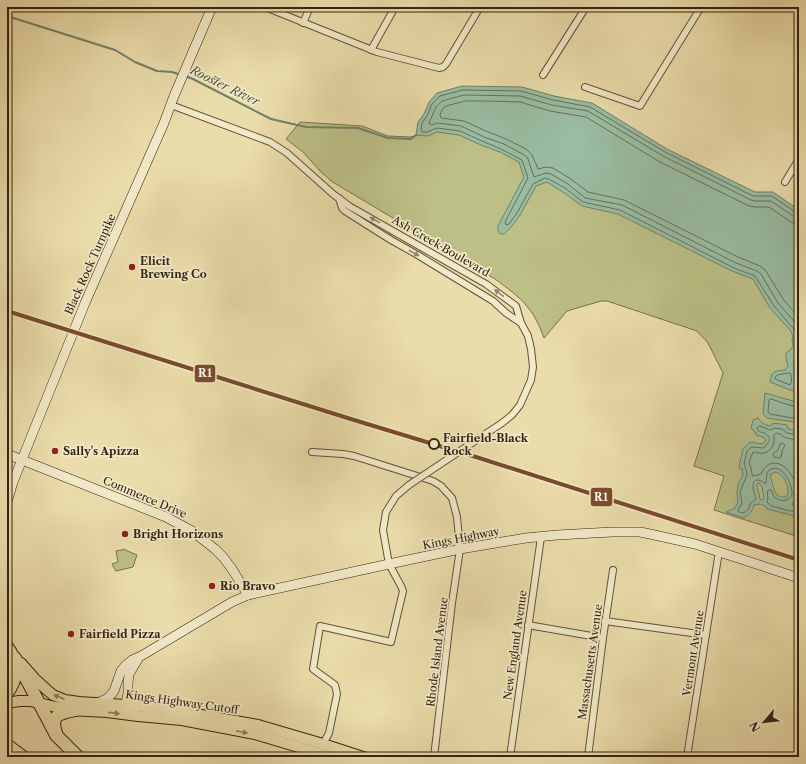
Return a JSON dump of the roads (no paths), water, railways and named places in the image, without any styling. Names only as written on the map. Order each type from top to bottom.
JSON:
[{"type":"highway","points":[[11,652],[56,734],[78,757]]},
{"type":"highway","points":[[56,734],[54,723],[56,717],[62,713],[75,710]]},
{"type":"highway","points":[[7,745],[23,757]]},
{"type":"main road","name":"Black Rock Turnpike","points":[[7,502],[13,482],[85,303],[132,198],[212,7]]},
{"type":"main road","name":"Commerce Drive","points":[[7,454],[166,517],[192,531],[223,557],[248,595]]},
{"type":"main road","name":"Kings Highway","points":[[98,703],[108,698],[114,691],[121,671],[132,660],[232,602],[248,595],[460,549],[541,536],[590,532],[640,532],[669,537],[695,544],[799,578]]},
{"type":"main road","name":"Kings Highway Cutoff","points":[[11,652],[36,680],[53,695],[71,701],[173,710],[219,723]]},
{"type":"main road","points":[[7,694],[11,690],[17,674],[17,663],[11,652]]},
{"type":"main road","name":"Kings Highway","points":[[126,705],[129,674],[141,656]]},
{"type":"main road","name":"Kings Highway Cutoff","points":[[7,703],[22,701],[75,710],[182,720],[258,725],[321,749],[363,757]]},
{"type":"main road","name":"Kings Highway Cutoff","points":[[321,749],[332,757]]},
{"type":"street","points":[[265,7],[371,50],[437,68],[442,68],[446,64],[480,7]]},
{"type":"street","points":[[303,23],[310,7]]},
{"type":"street","points":[[371,50],[394,7]]},
{"type":"street","points":[[543,75],[586,7]]},
{"type":"street","points":[[585,87],[640,106],[701,7]]},
{"type":"street","name":"Ash Creek Boulevard","points":[[171,105],[270,142],[288,153],[350,206],[486,284],[516,306],[521,323],[528,336],[533,366],[531,380],[520,405],[512,416],[409,485],[396,496],[386,512],[383,530],[389,564],[403,591],[390,642],[320,626],[313,669],[335,685],[338,694],[328,733],[321,749]]},
{"type":"street","points":[[785,182],[799,159]]},
{"type":"street","name":"Ash Creek Boulevard","points":[[339,198],[342,208],[345,211],[481,293],[521,323]]},
{"type":"street","name":"Rhode Island Avenue","points":[[312,452],[354,456],[433,481],[442,486],[452,498],[458,517],[460,549],[434,757]]},
{"type":"street","name":"New England Avenue","points":[[510,757],[541,536]]},
{"type":"street","name":"Vermont Avenue","points":[[687,757],[719,551]]},
{"type":"street","name":"Massachusetts Avenue","points":[[588,757],[613,570]]},
{"type":"street","points":[[606,621],[706,635]]},
{"type":"street","points":[[528,625],[603,638]]},
{"type":"water","points":[[462,86],[522,87],[554,96],[592,103],[667,149],[755,192],[773,192],[799,210],[799,346],[796,351],[794,365],[796,383],[793,391],[770,382],[772,374],[776,371],[785,370],[788,366],[786,353],[793,346],[793,336],[790,330],[770,308],[753,279],[732,271],[618,214],[582,206],[547,182],[536,186],[520,215],[512,226],[504,234],[500,234],[498,231],[498,226],[524,177],[519,162],[500,152],[459,135],[437,132],[428,136],[416,135],[418,122],[424,114],[429,102],[437,93]]},
{"type":"water","points":[[765,393],[793,401],[798,404],[799,419],[794,422],[767,418],[763,414]]},
{"type":"water","points":[[758,418],[767,425],[771,426],[773,423],[787,425],[788,429],[799,431],[799,455],[796,455],[796,458],[799,465],[799,517],[767,509],[765,506],[760,504],[754,505],[752,511],[744,518],[726,512],[735,508],[738,502],[737,494],[739,482],[743,475],[743,469],[740,469],[739,466],[743,449],[750,442],[762,444],[766,441],[763,437],[756,435],[751,428],[753,420]],"holes":[[[776,472],[784,478],[787,484],[788,494],[786,497],[779,496],[775,492],[770,475]],[[758,483],[762,487],[764,499],[762,500],[760,499],[757,485]]]},
{"type":"waterway","name":"Rooster River","points":[[7,16],[115,50],[135,62],[157,71],[172,72],[181,75]]},
{"type":"waterway","name":"Rooster River","points":[[185,76],[271,119],[306,127],[358,128],[388,138],[411,139],[416,135]]},
{"type":"place","name":"Elicit Brewing Co","points":[[132,267]]},
{"type":"place","name":"Fairfield-Black Rock","points":[[434,444]]},
{"type":"place","name":"Sally's Apizza","points":[[55,451]]},
{"type":"place","name":"Bright Horizons","points":[[125,534]]},
{"type":"place","name":"Rio Bravo","points":[[212,586]]},
{"type":"place","name":"Fairfield Pizza","points":[[71,634]]}]
